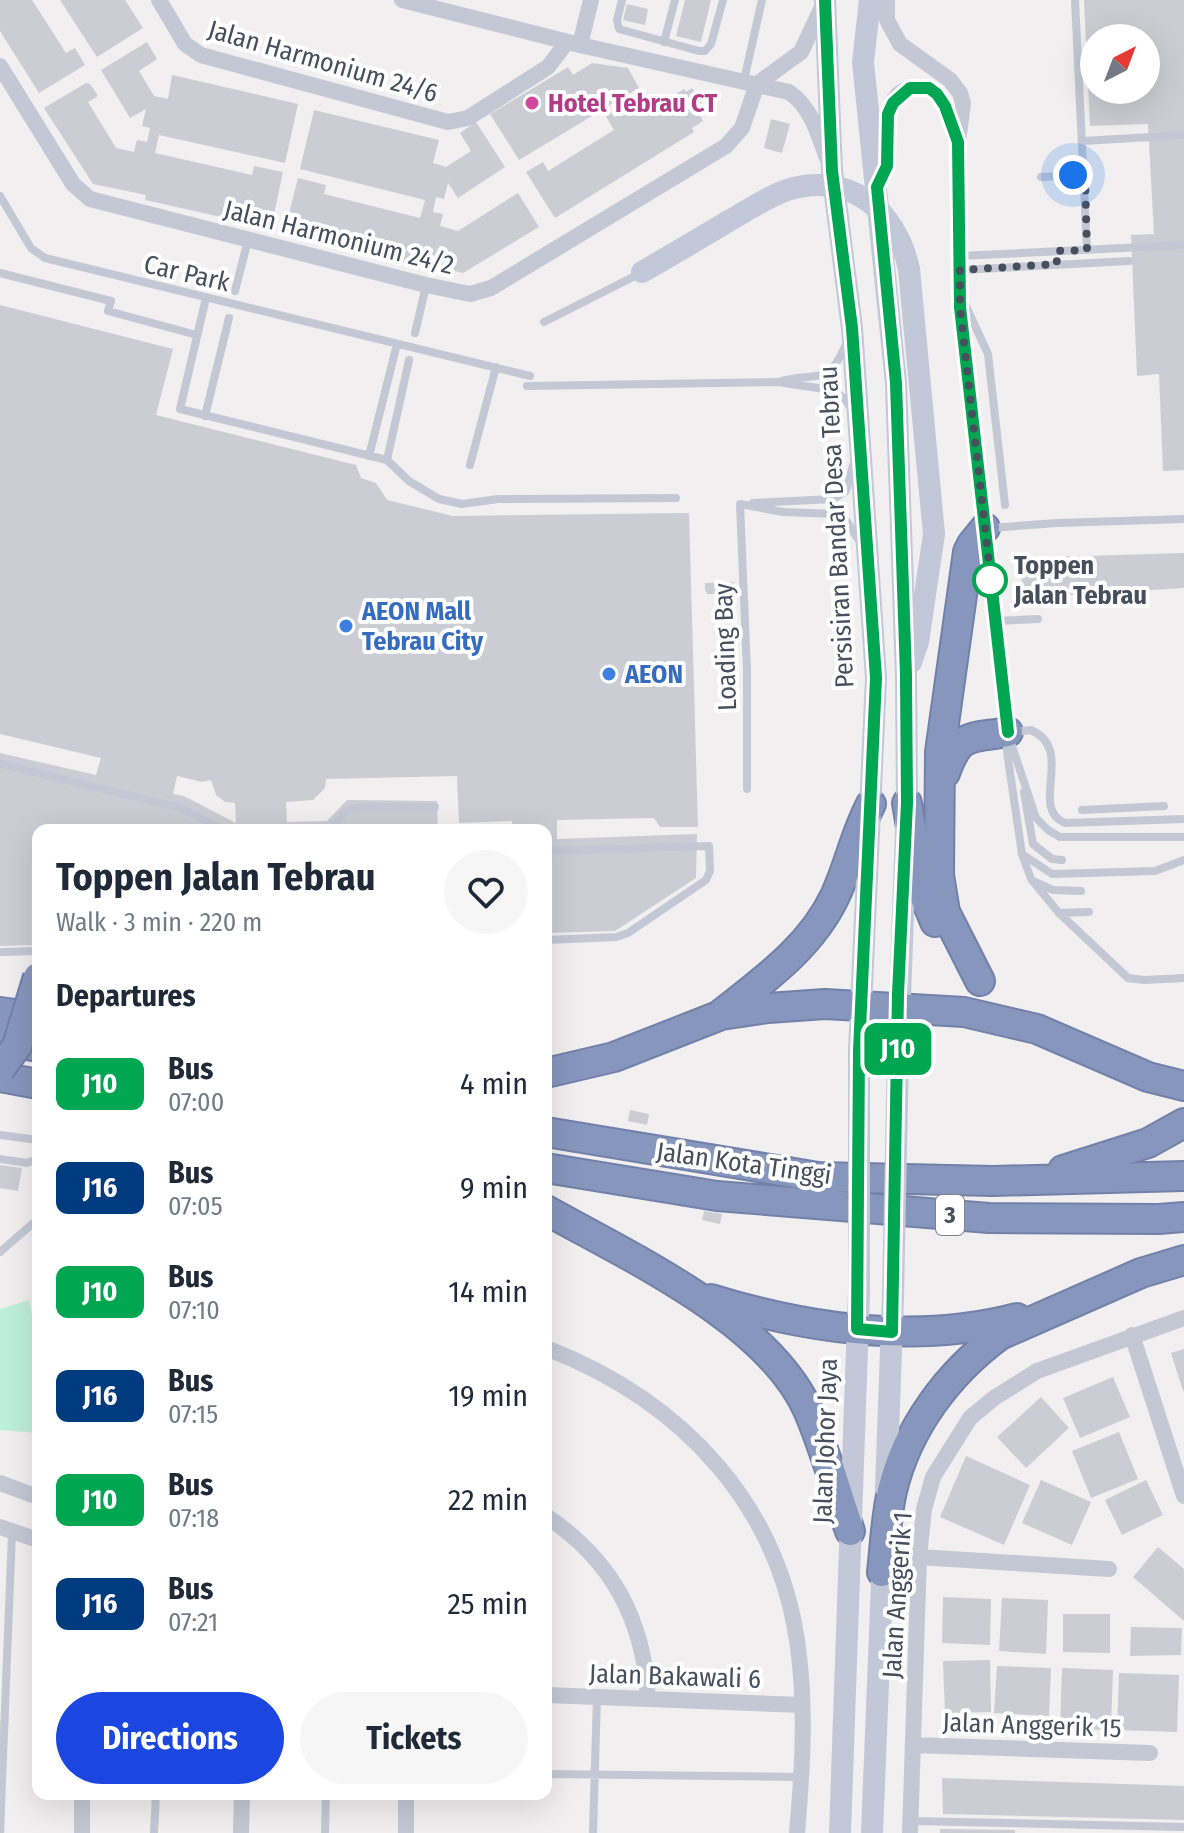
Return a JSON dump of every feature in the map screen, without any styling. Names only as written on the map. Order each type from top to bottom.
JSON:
[{"type":"highway","points":[[980,981],[945,912],[939,875],[939,789],[940,752],[968,552],[985,528]]},
{"type":"highway","points":[[939,789],[950,758],[959,744],[973,738],[1008,732]]},
{"type":"highway","points":[[907,803],[921,888],[930,913],[948,945],[980,981],[1037,1029]]},
{"type":"highway","points":[[721,1015],[788,960],[822,917],[834,898],[859,827],[871,804]]},
{"type":"highway","points":[[552,1072],[614,1057],[721,1015],[798,1004],[964,1012],[1037,1029],[1148,1077],[1184,1086]]},
{"type":"highway","points":[[0,1033],[30,1009]]},
{"type":"highway","points":[[0,1069],[17,1046],[30,1009]]},
{"type":"highway","points":[[0,1040],[32,1046]]},
{"type":"highway","points":[[0,1077],[32,1083]]},
{"type":"highway","points":[[1035,1180],[1148,1143],[1184,1123]]},
{"type":"highway","name":"Jalan Kota Tinggi","points":[[552,1133],[818,1177],[1035,1180],[1184,1176]]},
{"type":"highway","name":"Jalan Kota Tinggi","points":[[552,1169],[717,1196],[989,1218],[1184,1217]]},
{"type":"highway","points":[[552,1213],[696,1295],[756,1343],[779,1367],[807,1409],[850,1531]]},
{"type":"highway","points":[[882,1572],[891,1494],[901,1461],[944,1385],[1000,1335],[1141,1273],[1184,1260]]},
{"type":"highway","points":[[696,1295],[752,1312],[892,1332],[990,1325],[1060,1307]]},
{"type":"main road","name":"Persisiran Bandar Desa Tebrau","points":[[825,0],[832,171],[852,328],[876,678],[859,1051]]},
{"type":"main road","points":[[870,0],[863,62],[896,383],[907,803],[898,1009],[892,1332],[872,1833]]},
{"type":"main road","points":[[642,272],[763,201],[788,190],[841,188],[858,194],[879,210],[896,230],[909,269],[934,534],[918,642],[906,675]]},
{"type":"main road","name":"Jalan Johor Jaya","points":[[840,1833],[859,1292],[859,1051]]},
{"type":"street","name":"Jalan Harmonium 24/6","points":[[159,0],[185,44],[201,55],[448,122],[468,118],[548,67],[574,44]]},
{"type":"street","points":[[402,0],[574,44],[789,92],[798,98],[812,118],[832,171]]},
{"type":"street","points":[[574,44],[591,0]]},
{"type":"street","points":[[750,82],[801,52],[825,0]]},
{"type":"street","points":[[887,0],[887,20],[900,44],[942,74],[960,93],[963,103],[958,142],[960,294],[1008,732]]},
{"type":"street","name":"Jalan Harmonium 24/2","points":[[0,66],[81,193],[96,201],[470,294],[486,291],[731,142],[739,133],[750,82]]},
{"type":"street","points":[[877,187],[887,166],[888,114],[900,95],[910,88],[929,88],[937,94],[945,106],[958,142]]},
{"type":"street","name":"Jalan Anggerik 1","points":[[910,1827],[919,1557],[924,1509],[933,1477],[970,1418],[994,1398],[1037,1371],[1184,1318]]},
{"type":"street","points":[[1132,1335],[1184,1496]]},
{"type":"street","points":[[552,1351],[599,1372],[661,1410],[711,1457],[749,1506],[771,1550],[785,1588],[799,1655],[802,1777],[797,1833]]},
{"type":"street","points":[[0,1483],[32,1495]]},
{"type":"street","points":[[552,1521],[598,1561],[623,1598],[641,1641],[648,1698]]},
{"type":"street","points":[[6,1529],[32,1538]]},
{"type":"street","points":[[919,1557],[1109,1569]]},
{"type":"street","name":"Jalan Bakawali 6","points":[[552,1695],[802,1705]]},
{"type":"street","name":"Jalan Anggerik 15","points":[[913,1745],[1150,1753]]},
{"type":"street","points":[[82,1800],[82,1833]]},
{"type":"street","points":[[241,1833],[242,1800]]},
{"type":"street","points":[[406,1800],[406,1833]]},
{"type":"lane","points":[[622,0],[617,20],[619,29],[699,51],[709,49],[723,0]]},
{"type":"lane","points":[[664,42],[674,0]]},
{"type":"lane","points":[[750,82],[762,0]]},
{"type":"lane","points":[[1075,0],[1087,250]]},
{"type":"lane","points":[[1083,141],[1184,135]]},
{"type":"lane","points":[[1041,177],[1085,175]]},
{"type":"lane","name":"Car Park","points":[[0,196],[31,248],[41,256],[530,376]]},
{"type":"lane","points":[[235,291],[248,240]]},
{"type":"lane","points":[[960,263],[1056,251],[1184,245]]},
{"type":"lane","points":[[1056,251],[1057,264]]},
{"type":"lane","points":[[960,263],[1129,261]]},
{"type":"lane","points":[[544,322],[642,272]]},
{"type":"lane","points":[[0,273],[111,301],[108,311],[197,335]]},
{"type":"lane","points":[[415,333],[426,285]]},
{"type":"lane","points":[[960,294],[988,354],[1005,505]]},
{"type":"lane","points":[[206,298],[180,409],[387,460],[409,481],[439,499],[462,504],[498,499],[676,498]]},
{"type":"lane","points":[[205,416],[229,318]]},
{"type":"lane","points":[[778,382],[829,372],[840,361],[852,328]]},
{"type":"lane","points":[[369,456],[397,344]]},
{"type":"lane","points":[[387,460],[409,360]]},
{"type":"lane","points":[[470,465],[496,367]]},
{"type":"lane","points":[[527,386],[778,382],[838,393],[849,405],[860,436],[846,491],[835,499],[740,504]]},
{"type":"lane","points":[[740,504],[783,512],[836,514],[854,529],[869,570]]},
{"type":"lane","name":"Loading Bay","points":[[740,504],[747,671],[747,789]]},
{"type":"lane","points":[[985,528],[1184,519]]},
{"type":"lane","points":[[995,621],[1038,619]]},
{"type":"lane","points":[[1008,732],[1031,730],[1047,742],[1052,756],[1050,808],[1057,820],[1065,823],[1184,819]]},
{"type":"lane","points":[[1008,732],[1036,818],[1048,830],[1060,837],[1184,837]]},
{"type":"lane","points":[[1008,732],[1007,752],[1022,854],[1031,879],[1059,913],[1128,978],[1184,978]]},
{"type":"lane","points":[[1018,759],[1033,844],[1052,859],[1062,860]]},
{"type":"lane","points":[[0,764],[181,808],[212,824]]},
{"type":"lane","points":[[1082,810],[1164,806]]},
{"type":"lane","points":[[334,824],[347,810],[362,807],[435,807]]},
{"type":"lane","points":[[552,851],[709,846],[710,871],[706,880],[628,933],[616,937],[552,940]]},
{"type":"lane","points":[[1022,854],[1052,874],[1155,871],[1184,860]]},
{"type":"lane","points":[[1031,879],[1053,890],[1081,891]]},
{"type":"lane","points":[[1059,913],[1089,912]]},
{"type":"lane","points":[[0,952],[32,951]]},
{"type":"lane","points":[[0,1135],[32,1139]]},
{"type":"lane","points":[[0,1159],[32,1161]]},
{"type":"lane","points":[[0,1252],[32,1224]]},
{"type":"lane","points":[[0,1833],[6,1529]]},
{"type":"lane","points":[[593,1833],[597,1697]]},
{"type":"lane","points":[[552,1774],[802,1777]]},
{"type":"lane","points":[[154,1833],[156,1800]]},
{"type":"lane","points":[[325,1833],[326,1800]]},
{"type":"lane","points":[[910,1827],[1184,1827]]},
{"type":"green space","points":[[29,1300],[32,1315],[32,1433],[0,1430],[0,1309]]},
{"type":"building","points":[[0,0],[32,0],[66,53],[75,48],[85,65],[39,93],[0,31]]},
{"type":"building","points":[[60,0],[125,0],[143,28],[97,57]]},
{"type":"building","points":[[685,0],[711,0],[701,42],[676,36]]},
{"type":"building","points":[[1084,0],[1184,0],[1184,470],[1163,471],[1159,374],[1137,376],[1131,235],[1154,234],[1148,124],[1090,126],[1089,104],[1160,104],[1160,24],[1085,24]]},
{"type":"building","points":[[627,4],[648,9],[645,25],[623,20]]},
{"type":"building","points":[[147,42],[157,59],[139,71],[154,96],[168,99],[172,75],[298,104],[285,163],[159,135],[155,153],[252,175],[254,166],[283,172],[271,228],[145,200],[146,195],[93,184],[44,108],[86,83],[90,84],[98,96],[88,102],[116,148],[134,152],[137,140],[147,142],[150,128],[142,126],[146,109],[130,118],[101,70]]},
{"type":"building","points":[[592,63],[628,68],[639,88],[608,106],[614,117],[640,101],[643,107],[654,101],[658,106],[684,89],[686,92],[692,88],[707,111],[700,115],[703,121],[692,128],[694,132],[555,218],[526,172],[543,162],[548,171],[614,130],[602,110],[519,160],[490,114],[568,67],[573,75]]},
{"type":"building","points":[[314,110],[439,140],[433,163],[446,167],[471,151],[460,133],[476,122],[505,167],[458,198],[448,183],[444,199],[436,197],[433,212],[443,214],[440,226],[458,231],[518,193],[539,227],[463,273],[410,260],[409,264],[284,233],[298,178],[326,185],[324,194],[420,218],[425,200],[300,169]]},
{"type":"building","points":[[771,119],[790,124],[782,153],[764,148]]},
{"type":"building","name":"AEON Mall Tebrau City","points":[[0,305],[173,349],[156,415],[356,465],[361,478],[376,483],[387,500],[453,516],[689,513],[698,827],[660,827],[654,818],[557,820],[557,839],[697,834],[696,878],[615,931],[552,933],[552,824],[512,824],[512,821],[459,823],[457,776],[326,779],[325,788],[313,800],[286,802],[287,822],[327,821],[347,800],[437,801],[438,824],[32,824],[32,945],[0,946],[0,753],[96,775],[101,758],[0,734]],"holes":[[[177,776],[202,782],[211,780],[216,795],[225,802],[235,803],[236,823],[184,796],[173,794]]]},
{"type":"building","points":[[1184,553],[1184,588],[1022,598],[1021,558]]},
{"type":"building","points":[[734,582],[737,594],[707,594],[705,589],[705,583]]},
{"type":"building","points":[[630,1110],[649,1114],[647,1125],[628,1121]]},
{"type":"building","points":[[0,1165],[22,1168],[18,1191],[0,1188]]},
{"type":"building","points":[[704,1211],[722,1214],[720,1224],[702,1220]]},
{"type":"building","points":[[1184,1349],[1184,1391],[1183,1391],[1171,1353]]},
{"type":"building","points":[[1113,1377],[1130,1417],[1080,1438],[1063,1398]]},
{"type":"building","points":[[1041,1397],[1069,1428],[1026,1468],[997,1437]]},
{"type":"building","points":[[1119,1432],[1138,1479],[1091,1498],[1072,1451]]},
{"type":"building","points":[[966,1456],[1030,1485],[1004,1545],[940,1517]]},
{"type":"building","points":[[1041,1480],[1091,1502],[1072,1545],[1022,1523]]},
{"type":"building","points":[[1146,1480],[1163,1515],[1122,1535],[1105,1500]]},
{"type":"building","points":[[1158,1547],[1184,1569],[1184,1621],[1133,1577]]},
{"type":"building","points":[[943,1597],[991,1599],[990,1645],[942,1643]]},
{"type":"building","points":[[1002,1598],[1048,1600],[1046,1654],[999,1651]]},
{"type":"building","points":[[1063,1614],[1110,1614],[1110,1653],[1063,1652]]},
{"type":"building","points":[[1131,1627],[1182,1628],[1181,1655],[1130,1656]]},
{"type":"building","points":[[990,1660],[991,1712],[945,1713],[943,1661]]},
{"type":"building","points":[[997,1666],[1051,1668],[1049,1716],[994,1713]]},
{"type":"building","points":[[1062,1668],[1113,1670],[1111,1730],[1060,1729]]},
{"type":"building","points":[[1119,1673],[1179,1675],[1177,1732],[1117,1730]]},
{"type":"building","points":[[942,1778],[1184,1786],[1184,1820],[943,1814]]},
{"type":"building","points":[[940,1829],[1015,1830],[1015,1833],[940,1833]]},
{"type":"bus line","name":"J10","points":[[825,0],[832,171],[852,328],[876,678],[859,1051],[857,1329],[892,1332],[898,994],[907,803],[906,675],[896,383],[877,187],[887,166],[888,114],[893,103],[910,88],[929,88],[937,94],[945,106],[958,142],[960,307],[1008,732]]},
{"type":"place","name":"Hotel Tebrau CT","points":[[532,103]]},
{"type":"place","name":"Toppen Jalan Tebrau","points":[[990,580]]},
{"type":"place","name":"AEON Mall Tebrau City","points":[[346,626]]},
{"type":"place","name":"AEON","points":[[609,674]]},
{"type":"route","points":[[990,580],[992,590],[960,307],[960,270],[1057,264],[1056,251],[1087,250],[1085,175],[1073,175]]}]
